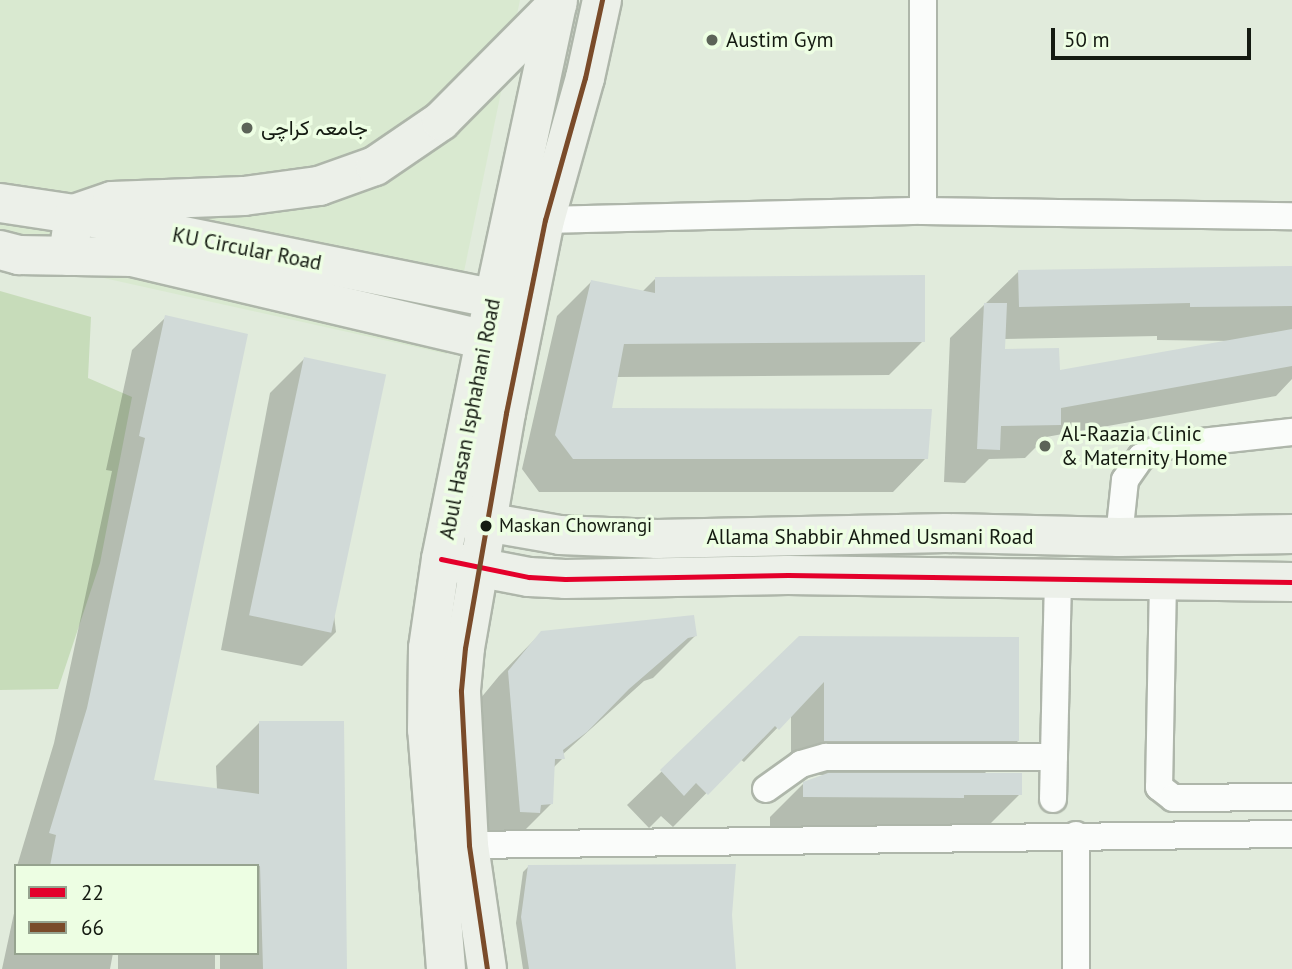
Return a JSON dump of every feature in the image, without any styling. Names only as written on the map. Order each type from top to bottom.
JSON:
[{"type":"main road","name":"Abul Hasan Isphahani Road","points":[[446,969],[428,730],[428,648],[441,559],[469,520],[545,220],[585,78],[602,0]]},
{"type":"main road","name":"Abul Hasan Isphahani Road","points":[[487,969],[469,845],[461,690],[469,614],[479,568],[469,520],[485,340],[558,2]]},
{"type":"main road","points":[[68,256],[74,214],[112,201],[244,196],[319,186],[375,166],[441,121],[558,2]]},
{"type":"main road","name":"KU Circular Road","points":[[0,203],[74,214],[494,299]]},
{"type":"main road","name":"KU Circular Road","points":[[0,250],[19,255],[132,257],[485,340]]},
{"type":"main road","name":"Allama Shabbir Ahmed Usmani Road","points":[[469,520],[560,535],[657,539],[946,533],[1119,537],[1292,534]]},
{"type":"main road","name":"Allama Shabbir Ahmed Usmani Road","points":[[441,559],[479,568],[565,579],[788,575],[1292,582]]},
{"type":"street","points":[[923,0],[923,211]]},
{"type":"street","points":[[545,220],[923,211],[1292,216]]},
{"type":"street","points":[[1119,537],[1125,480],[1141,457],[1165,446],[1292,432]]},
{"type":"street","points":[[1053,799],[1058,580]]},
{"type":"street","points":[[1163,582],[1159,787],[1173,798],[1292,797]]},
{"type":"street","points":[[765,789],[801,764],[826,757],[1054,757]]},
{"type":"street","points":[[469,845],[1292,834]]},
{"type":"street","points":[[1076,835],[1076,969]]},
{"type":"shaded area","name":"جامعہ کراچی","points":[[0,0],[520,0],[447,354],[0,255]]},
{"type":"shaded area","points":[[0,291],[91,317],[88,378],[132,397],[100,563],[58,689],[0,690]]},
{"type":"building","points":[[1292,266],[1292,306],[1190,307],[1190,303],[1019,307],[1018,270]]},
{"type":"building","points":[[925,275],[925,342],[624,344],[612,408],[932,409],[928,459],[573,459],[555,435],[591,280],[655,293],[655,277]]},
{"type":"building","points":[[984,303],[1007,303],[1005,349],[1059,348],[1060,370],[1292,329],[1292,366],[1061,408],[1061,425],[1001,426],[1000,450],[977,449]]},
{"type":"building","points":[[165,315],[248,334],[154,780],[259,794],[259,721],[344,721],[347,969],[263,969],[259,864],[50,864],[56,835],[49,833],[87,708],[145,438],[139,436]]},
{"type":"building","points":[[304,357],[386,374],[331,633],[249,615]]},
{"type":"building","points":[[694,615],[697,636],[688,638],[629,689],[587,732],[563,750],[565,759],[555,759],[553,804],[541,805],[540,813],[520,812],[508,671],[541,631]]},
{"type":"building","points":[[799,636],[1019,637],[1019,741],[824,741],[824,682],[779,730],[775,726],[708,795],[696,783],[684,796],[660,770]]},
{"type":"building","points":[[828,773],[1022,773],[1022,795],[964,795],[964,798],[803,797],[803,782]]},
{"type":"building","points":[[736,864],[732,915],[736,969],[529,969],[521,917],[528,865]]},
{"type":"transit line","name":"66","points":[[487,969],[469,845],[461,690],[465,648],[506,413],[545,220],[585,78],[602,0]]},
{"type":"transit line","name":"22","points":[[441,559],[529,577],[565,579],[788,575],[1292,582]]},
{"type":"place","name":"Austim Gym","points":[[712,40]]},
{"type":"place","name":"جامعہ کراچی","points":[[247,128]]},
{"type":"place","name":"Al-Raazia Clinic & Maternity Home","points":[[1045,446]]},
{"type":"place","name":"Maskan Chowrangi","points":[[486,526]]}]
